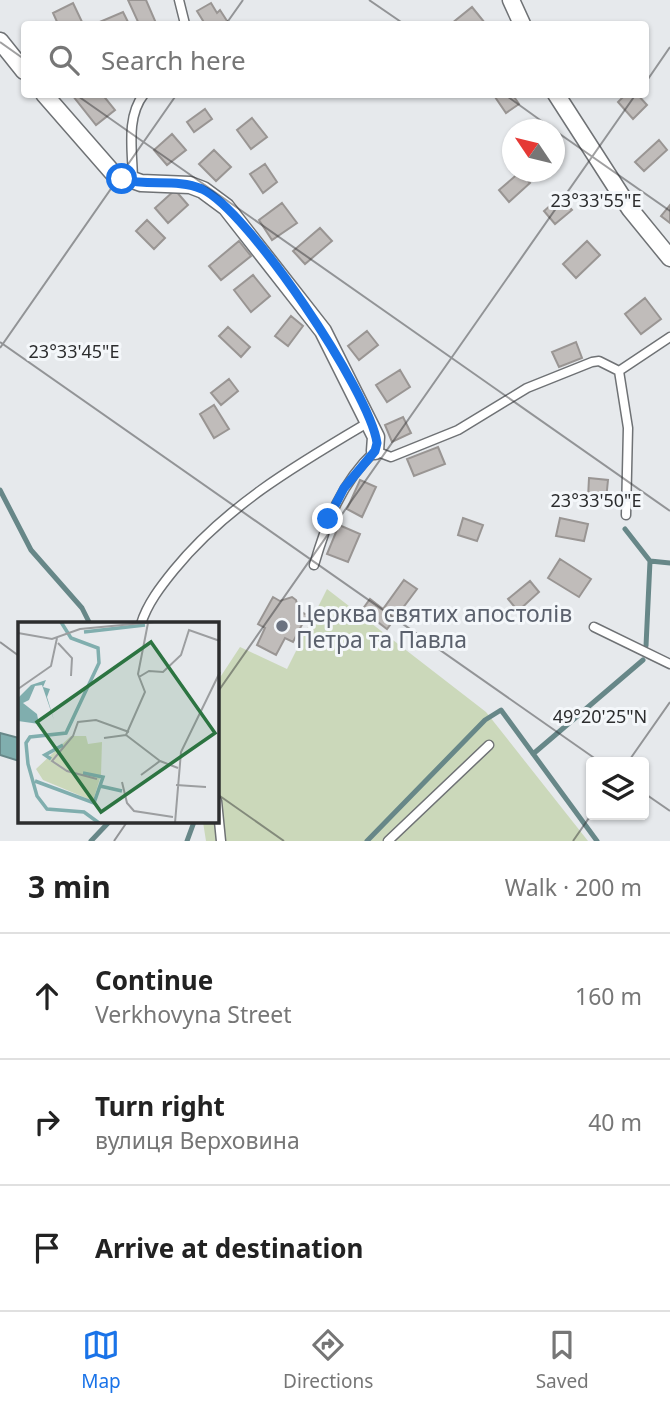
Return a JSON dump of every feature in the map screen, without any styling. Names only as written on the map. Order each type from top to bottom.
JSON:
[{"type":"street","points":[[511,0],[521,21]]},
{"type":"street","points":[[0,41],[21,67]]},
{"type":"street","points":[[47,98],[113,173],[133,182],[190,185],[203,190],[226,207],[323,331],[376,436],[375,451]]},
{"type":"street","points":[[559,98],[630,209],[670,258]]},
{"type":"lane","points":[[179,0],[184,21]]},
{"type":"lane","points":[[133,182],[132,122],[141,98]]},
{"type":"lane","points":[[619,371],[670,337]]},
{"type":"lane","points":[[314,565],[333,506],[359,467],[375,451],[391,457],[458,430],[527,388],[592,362],[598,361],[619,371]]},
{"type":"lane","points":[[619,371],[628,428],[626,515]]},
{"type":"lane","points":[[142,622],[160,587],[195,545],[241,503],[298,464],[369,422]]},
{"type":"lane","points":[[594,627],[670,664]]},
{"type":"lane","points":[[388,841],[489,745]]},
{"type":"lane","points":[[219,821],[221,841]]},
{"type":"green space","points":[[327,589],[486,712],[588,841],[206,841],[203,824],[219,824],[219,679],[240,647],[287,669]]},
{"type":"water","points":[[0,733],[18,738],[18,761],[0,755]]},
{"type":"building","points":[[128,0],[146,0],[155,21],[138,21]]},
{"type":"building","points":[[73,3],[82,21],[57,21],[53,13]]},
{"type":"building","points":[[211,3],[217,13],[220,10],[227,21],[203,21],[197,11]]},
{"type":"building","points":[[472,7],[483,21],[455,21]]},
{"type":"building","points":[[123,12],[128,21],[102,21]]},
{"type":"building","points":[[75,98],[105,98],[115,110],[96,125]]},
{"type":"building","points":[[496,98],[515,98],[519,104],[506,113]]},
{"type":"building","points":[[622,98],[641,98],[647,105],[633,119],[618,102]]},
{"type":"building","points":[[205,109],[212,119],[194,132],[187,122]]},
{"type":"building","points":[[252,118],[267,137],[251,149],[237,130]]},
{"type":"building","points":[[172,134],[186,150],[167,165],[154,150]]},
{"type":"building","points":[[659,140],[667,150],[644,171],[635,162]]},
{"type":"building","points":[[214,150],[231,167],[216,181],[199,164]]},
{"type":"building","points":[[265,164],[277,182],[263,193],[250,174]]},
{"type":"building","points":[[508,182],[530,183],[509,202],[499,190]]},
{"type":"building","points":[[175,190],[188,205],[168,223],[155,208]]},
{"type":"building","points":[[560,197],[572,210],[555,224],[544,211]]},
{"type":"building","points":[[282,203],[297,223],[272,240],[259,220]]},
{"type":"building","points":[[670,205],[670,223],[661,216]]},
{"type":"building","points":[[147,220],[165,238],[154,249],[136,231]]},
{"type":"building","points":[[320,228],[332,241],[305,264],[293,251]]},
{"type":"building","points":[[239,241],[251,256],[221,280],[209,266]]},
{"type":"building","points":[[587,241],[600,255],[576,278],[563,264]]},
{"type":"building","points":[[253,275],[270,296],[251,312],[234,290]]},
{"type":"building","points":[[645,298],[661,319],[641,334],[625,314]]},
{"type":"building","points":[[291,316],[303,326],[288,346],[275,336]]},
{"type":"building","points":[[228,327],[250,347],[241,357],[219,336]]},
{"type":"building","points":[[367,331],[378,345],[359,360],[348,346]]},
{"type":"building","points":[[576,342],[582,358],[559,367],[552,352]]},
{"type":"building","points":[[400,370],[410,387],[387,402],[376,385]]},
{"type":"building","points":[[229,379],[238,391],[221,405],[211,393]]},
{"type":"building","points":[[214,405],[229,429],[214,438],[200,414]]},
{"type":"building","points":[[403,417],[411,433],[392,442],[385,425]]},
{"type":"building","points":[[438,447],[445,464],[414,476],[407,459]]},
{"type":"building","points":[[589,478],[608,480],[606,500],[588,498]]},
{"type":"building","points":[[360,480],[376,487],[362,517],[347,509]]},
{"type":"building","points":[[463,518],[483,525],[477,541],[458,535]]},
{"type":"building","points":[[560,518],[588,524],[584,541],[556,536]]},
{"type":"building","points":[[339,525],[360,534],[348,562],[327,554]]},
{"type":"building","points":[[560,559],[591,579],[579,597],[548,578]]},
{"type":"building","points":[[404,580],[417,589],[387,629],[362,610],[370,599],[383,609]]},
{"type":"building","points":[[530,581],[539,592],[518,611],[508,599]]},
{"type":"building","name":"Церква святих апостолів Петра та Павла","points":[[273,597],[280,601],[292,597],[296,600],[299,611],[307,615],[293,642],[285,638],[276,655],[257,645],[265,628],[258,624]]},
{"type":"waterway","points":[[0,490],[31,550],[82,608],[89,622]]},
{"type":"waterway","points":[[625,529],[650,561],[646,646]]},
{"type":"waterway","points":[[650,561],[670,563]]},
{"type":"waterway","points":[[533,754],[643,660]]},
{"type":"waterway","points":[[367,841],[485,720],[501,710],[597,841]]},
{"type":"waterway","points":[[91,841],[107,824]]},
{"type":"waterway","points":[[187,841],[193,824]]},
{"type":"place","name":"Церква святих апостолів Петра та Павла","points":[[282,626]]},
{"type":"route","points":[[122,179],[141,183],[190,185],[215,197],[251,234],[332,345],[377,443],[375,451],[344,488],[328,519]]}]
